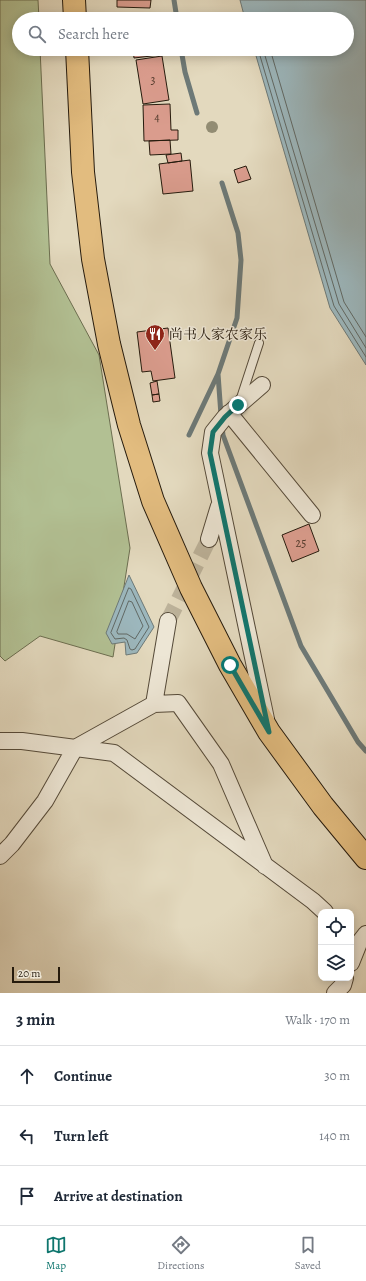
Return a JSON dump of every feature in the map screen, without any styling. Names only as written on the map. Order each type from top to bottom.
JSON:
[{"type":"main road","points":[[74,0],[75,12]]},
{"type":"main road","points":[[77,56],[83,172],[93,259],[109,344],[129,425],[153,501],[191,588],[230,665],[269,732],[323,806],[366,858]]},
{"type":"street","points":[[262,386],[231,412],[213,432],[210,453],[269,732]]},
{"type":"street","points":[[231,412],[312,515]]},
{"type":"street","points":[[209,539],[220,505]]},
{"type":"street","points":[[154,704],[168,621]]},
{"type":"street","points":[[0,856],[12,844],[46,801],[75,748],[154,704],[178,703],[221,764],[266,866]]},
{"type":"street","points":[[0,741],[22,741],[114,753],[322,909]]},
{"type":"street","points":[[354,956],[360,941]]},
{"type":"street","points":[[335,993],[343,985],[344,981]]},
{"type":"lane","points":[[231,412],[259,343]]},
{"type":"green space","points":[[0,0],[38,0],[39,12],[12,12],[12,56],[40,56],[50,264],[99,355],[130,548],[113,657],[40,636],[5,661],[0,656]]},
{"type":"water","points":[[240,0],[366,0],[366,365],[330,308],[256,56],[354,56],[354,12],[243,12]]},
{"type":"water","points":[[129,575],[154,627],[137,653],[126,655],[125,642],[112,644],[106,633]]},
{"type":"building","points":[[117,0],[151,0],[150,8],[117,7]]},
{"type":"building","points":[[134,56],[151,56],[134,58]]},
{"type":"building","points":[[162,56],[169,100],[143,104],[136,60]]},
{"type":"building","points":[[170,104],[171,130],[178,130],[178,140],[144,141],[143,105]]},
{"type":"building","points":[[170,140],[171,154],[150,155],[149,141]]},
{"type":"building","points":[[181,153],[182,161],[168,163],[166,155]]},
{"type":"building","points":[[190,160],[193,191],[163,194],[159,164]]},
{"type":"building","points":[[246,166],[251,179],[238,183],[234,170]]},
{"type":"building","name":"尚书人家农家乐","points":[[168,328],[175,378],[153,381],[151,371],[142,372],[137,332]]},
{"type":"building","points":[[157,381],[159,394],[152,395],[150,383]]},
{"type":"building","points":[[159,394],[160,401],[153,402],[152,395]]},
{"type":"building","points":[[309,524],[319,551],[292,562],[282,535]]},
{"type":"waterway","points":[[174,0],[176,12]]},
{"type":"waterway","points":[[182,56],[185,72],[197,113]]},
{"type":"waterway","points":[[221,415],[218,374],[237,318],[241,260],[238,233],[222,183]]},
{"type":"waterway","points":[[189,435],[218,374]]},
{"type":"waterway","points":[[222,427],[223,435],[301,646],[358,742],[366,751]]},
{"type":"tunnel","points":[[168,621],[209,539]]},
{"type":"place","name":"尚书人家农家乐","points":[[155,351]]},
{"type":"route","points":[[230,665],[269,732],[210,453],[213,432],[225,417],[238,405]]}]
